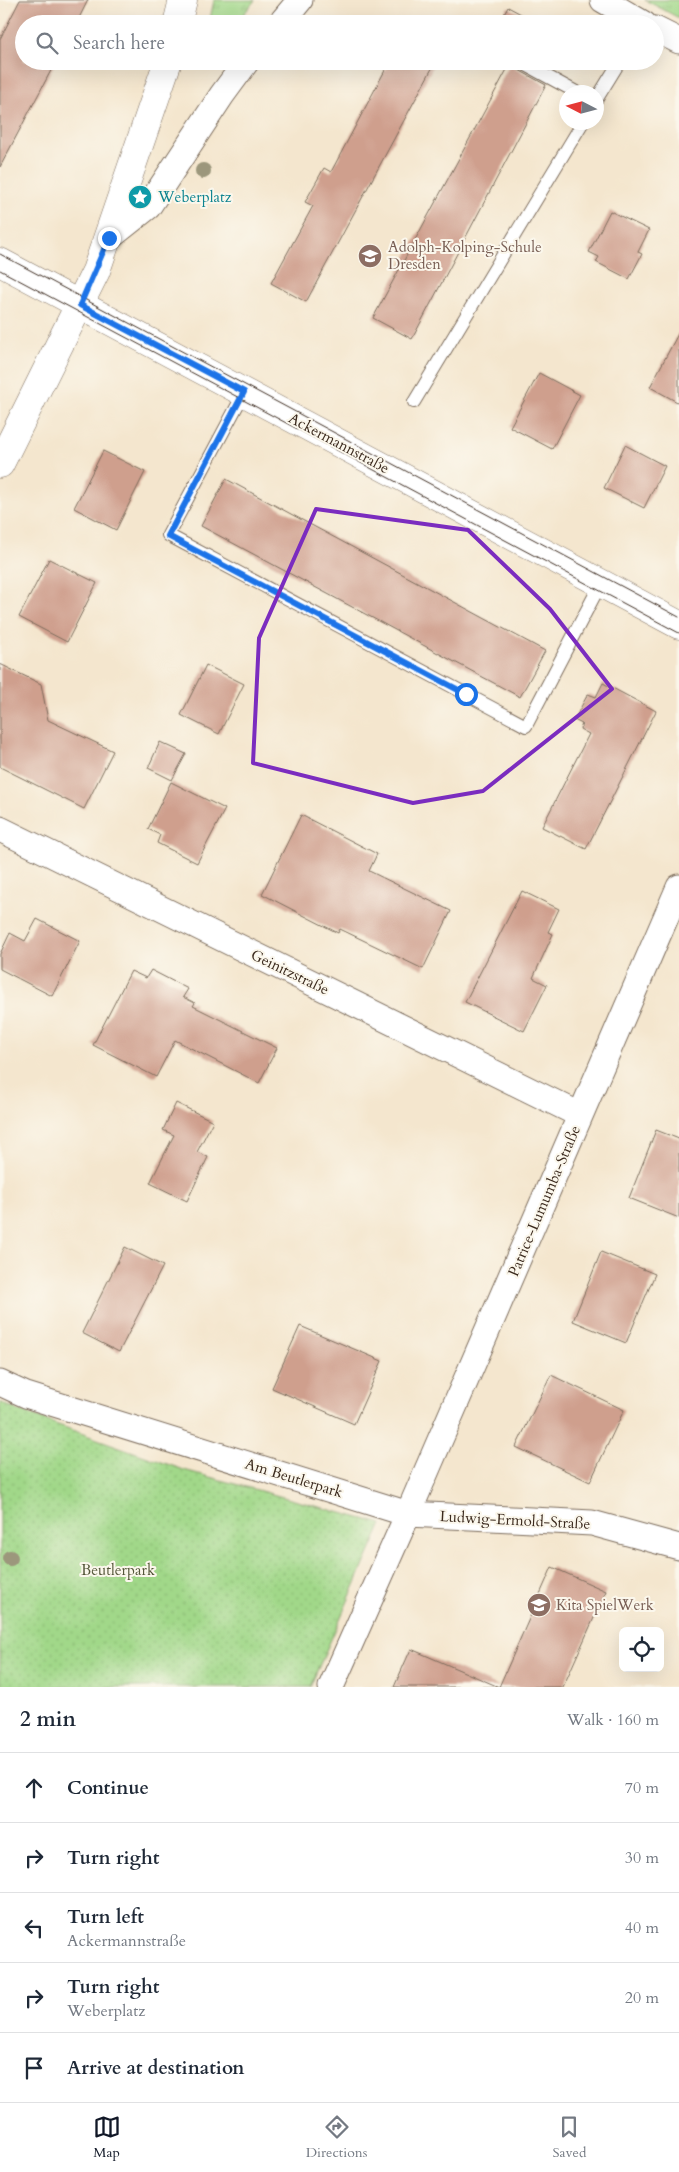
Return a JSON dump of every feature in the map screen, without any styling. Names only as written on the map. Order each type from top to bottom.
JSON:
[{"type":"street","points":[[179,15],[183,0]]},
{"type":"street","points":[[288,15],[300,0]]},
{"type":"street","points":[[603,0],[629,15]]},
{"type":"street","points":[[664,34],[679,41]]},
{"type":"street","points":[[0,464],[80,305],[109,238],[165,70]]},
{"type":"street","points":[[109,238],[148,207],[240,70]]},
{"type":"street","name":"Ackermannstraße","points":[[0,262],[679,625]]},
{"type":"street","name":"Geinitzstraße","points":[[0,829],[580,1115]]},
{"type":"street","name":"Patrice-Lumumba-Straße","points":[[408,1514],[679,887]]},
{"type":"street","name":"Am Beutlerpark","points":[[0,1383],[26,1395],[408,1514]]},
{"type":"street","points":[[331,1687],[408,1514]]},
{"type":"street","name":"Ludwig-Ermold-Straße","points":[[408,1514],[592,1523],[679,1548]]},
{"type":"lane","points":[[536,70],[563,85]]},
{"type":"lane","points":[[604,87],[614,70]]},
{"type":"lane","points":[[414,402],[578,130]]},
{"type":"lane","points":[[244,392],[168,536],[526,726],[601,583]]},
{"type":"highlighted area","points":[[316,509],[468,530],[550,609],[612,689],[483,791],[413,803],[253,763],[259,638]]},
{"type":"green space","points":[[214,0],[255,0],[243,15],[211,15]]},
{"type":"green space","points":[[645,0],[679,0],[679,18]]},
{"type":"green space","name":"Beutlerpark","points":[[0,1402],[19,1411],[184,1470],[382,1524],[310,1687],[0,1687]]},
{"type":"building","points":[[20,0],[88,0],[80,15],[15,15],[15,70],[51,70],[0,167],[0,39]]},
{"type":"building","points":[[508,7],[523,15],[504,15]]},
{"type":"building","points":[[385,70],[431,70],[306,302],[271,283],[313,206],[305,202],[324,168],[331,172]]},
{"type":"building","points":[[507,70],[519,70],[546,85],[412,339],[373,318]]},
{"type":"building","points":[[610,211],[649,230],[638,252],[642,254],[629,279],[596,262],[599,257],[589,252]]},
{"type":"building","points":[[679,332],[679,403],[650,387]]},
{"type":"building","points":[[539,373],[580,395],[552,449],[510,427]]},
{"type":"building","points":[[625,445],[665,466],[644,508],[604,488]]},
{"type":"building","points":[[103,451],[145,472],[116,530],[74,508]]},
{"type":"building","points":[[226,479],[545,651],[520,697],[201,526]]},
{"type":"building","points":[[49,559],[97,583],[67,642],[19,617]]},
{"type":"building","points":[[0,664],[41,684],[48,720],[113,751],[84,809],[0,767]]},
{"type":"building","points":[[206,665],[244,684],[219,734],[181,715]]},
{"type":"building","points":[[603,683],[656,711],[586,849],[542,827],[589,734],[580,729],[582,724],[574,720],[588,694],[596,697]]},
{"type":"building","points":[[160,742],[186,754],[172,780],[148,768]]},
{"type":"building","points":[[171,782],[225,809],[197,863],[157,843],[160,835],[148,829]]},
{"type":"building","points":[[301,815],[377,854],[369,871],[451,911],[423,969],[340,929],[338,933],[262,894]]},
{"type":"building","points":[[522,891],[559,909],[548,932],[553,934],[533,978],[547,985],[524,1031],[465,1002]]},
{"type":"building","points":[[37,919],[80,941],[52,996],[0,969],[0,954],[10,933],[25,941]]},
{"type":"building","points":[[151,970],[188,989],[183,997],[195,1003],[193,1006],[277,1048],[259,1083],[175,1040],[156,1077],[93,1045],[131,971],[146,978]]},
{"type":"building","points":[[176,1103],[213,1121],[197,1152],[208,1157],[187,1201],[150,1183],[174,1135],[163,1130]]},
{"type":"building","points":[[656,1130],[679,1139],[679,1218],[629,1198]]},
{"type":"building","points":[[125,1247],[163,1266],[119,1352],[82,1333]]},
{"type":"building","points":[[601,1252],[655,1274],[626,1343],[573,1321]]},
{"type":"building","points":[[300,1326],[382,1361],[354,1424],[272,1388]]},
{"type":"building","points":[[551,1375],[624,1410],[590,1482],[516,1447]]},
{"type":"building","points":[[552,1567],[606,1591],[563,1687],[499,1687]]},
{"type":"building","points":[[411,1649],[499,1687],[394,1687]]},
{"type":"tram line","points":[[0,254],[679,617]]},
{"type":"tram line","points":[[0,270],[679,633]]},
{"type":"place","name":"Weberplatz","points":[[140,197]]},
{"type":"place","name":"Adolph-Kolping-Schule Dresden","points":[[370,256]]},
{"type":"place","name":"Kita SpielWerk","points":[[539,1605]]},
{"type":"route","points":[[109,238],[80,305],[244,392],[168,536],[466,694]]}]
